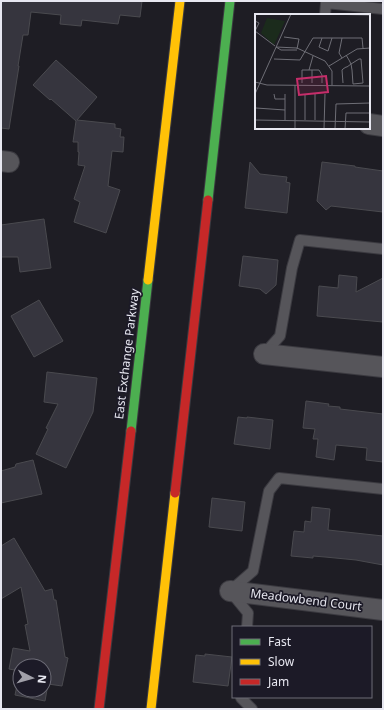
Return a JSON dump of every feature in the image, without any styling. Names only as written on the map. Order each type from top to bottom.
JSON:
[{"type":"main road","name":"East Exchange Parkway","points":[[99,709],[180,1]]},
{"type":"main road","points":[[152,709],[230,1]]},
{"type":"street","points":[[370,124],[383,126]]},
{"type":"street","points":[[264,354],[383,368]]},
{"type":"street","name":"Meadowbend Court","points":[[230,591],[383,610]]},
{"type":"lane","points":[[325,14],[326,3],[383,9]]},
{"type":"lane","points":[[264,354],[280,336],[292,268],[300,240],[383,249]]},
{"type":"lane","points":[[247,626],[248,613],[230,591],[253,571],[269,491],[279,478],[383,489]]},
{"type":"lane","points":[[242,698],[252,709]]},
{"type":"building","points":[[1,1],[142,1],[140,17],[120,15],[118,24],[82,20],[81,26],[60,24],[61,15],[31,12],[28,35],[23,35],[9,129],[1,128]]},
{"type":"building","points":[[56,60],[97,97],[77,120],[115,124],[115,128],[121,129],[120,137],[124,137],[123,152],[112,151],[108,186],[120,190],[106,233],[74,222],[80,202],[74,199],[85,166],[78,165],[78,142],[73,142],[76,121],[33,85]]},
{"type":"building","points":[[250,162],[260,174],[287,177],[286,182],[290,183],[287,213],[245,208]]},
{"type":"building","points":[[322,162],[383,171],[383,212],[331,206],[326,210],[317,201]]},
{"type":"building","points":[[44,219],[51,268],[20,272],[18,257],[1,257],[1,225]]},
{"type":"building","points":[[243,256],[278,260],[276,285],[266,294],[260,289],[239,286]]},
{"type":"building","points":[[339,275],[357,277],[356,292],[383,278],[383,322],[317,316],[319,286],[338,288]]},
{"type":"building","points":[[39,300],[63,341],[34,357],[11,316]]},
{"type":"building","points":[[47,372],[97,378],[93,412],[66,468],[36,454],[48,429],[46,428],[58,404],[44,402]]},
{"type":"building","points":[[306,401],[329,404],[328,406],[340,407],[340,409],[383,414],[383,462],[366,460],[367,448],[336,445],[334,460],[316,457],[318,439],[313,439],[315,429],[303,428]]},
{"type":"building","points":[[238,417],[273,420],[270,449],[234,444]]},
{"type":"building","points":[[33,460],[42,494],[1,503],[1,471],[15,467],[16,464]]},
{"type":"building","points":[[212,498],[245,502],[242,531],[209,527]]},
{"type":"building","points":[[312,507],[330,509],[328,530],[383,536],[383,565],[356,560],[313,556],[313,558],[291,556],[294,531],[304,532],[305,521],[311,522]]},
{"type":"building","points":[[14,538],[45,591],[52,589],[54,600],[56,600],[65,657],[68,658],[62,686],[52,685],[52,658],[12,658],[12,670],[9,669],[13,648],[30,651],[25,625],[28,624],[21,587],[1,599],[1,546]]},
{"type":"building","points":[[205,654],[232,657],[228,686],[193,682],[196,655],[205,656]]},
{"type":"building","points":[[30,698],[46,698],[45,701]]},
{"type":"traffic: fast","points":[[208,200],[230,1]]},
{"type":"traffic: fast","points":[[131,431],[148,280]]},
{"type":"traffic: slow","points":[[148,280],[180,1]]},
{"type":"traffic: slow","points":[[151,709],[175,493]]},
{"type":"traffic: jam","points":[[175,493],[208,200]]},
{"type":"traffic: jam","points":[[99,709],[131,431]]}]
